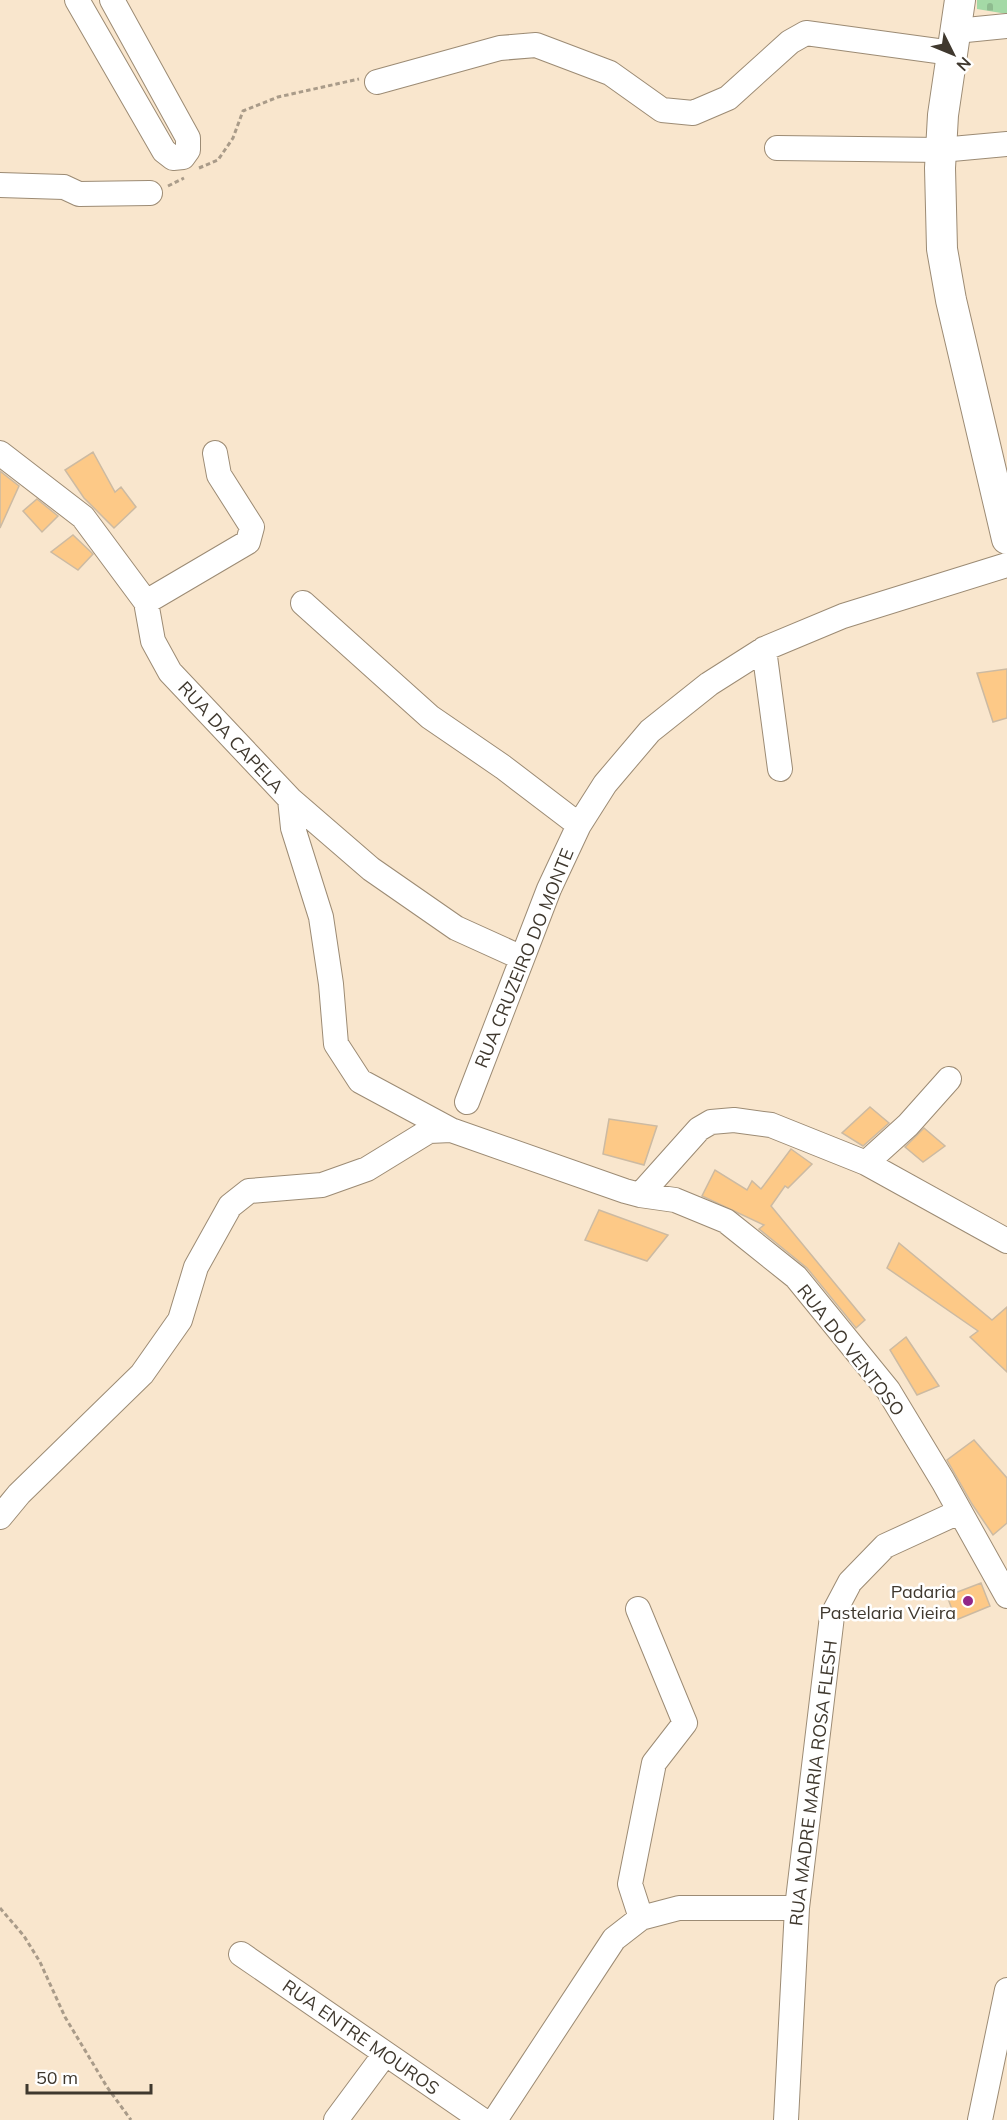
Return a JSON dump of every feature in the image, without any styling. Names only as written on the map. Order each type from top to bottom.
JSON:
[{"type":"main road","points":[[960,0],[943,115],[942,249],[951,300],[1007,539]]},
{"type":"street","points":[[77,0],[164,152],[173,158],[183,157],[188,150],[188,138],[114,3],[90,22]]},
{"type":"street","points":[[377,82],[500,48],[536,45],[610,73],[662,110],[693,113],[728,98],[790,42],[806,33],[954,42],[1007,26]]},
{"type":"street","points":[[777,148],[941,150],[1007,144]]},
{"type":"street","points":[[0,185],[64,188],[79,194],[150,193]]},
{"type":"street","name":"RUA DA CAPELA","points":[[0,453],[83,517],[146,602],[153,641],[170,672],[290,800],[293,828],[321,917],[331,984],[336,1044],[360,1081],[451,1130]]},
{"type":"street","points":[[146,602],[248,542],[252,527],[219,475],[215,453]]},
{"type":"street","name":"RUA CRUZEIRO DO MONTE","points":[[466,1102],[549,889],[579,825],[605,784],[650,730],[709,684],[764,649],[843,616],[1007,565]]},
{"type":"street","points":[[303,603],[429,717],[503,767],[579,825]]},
{"type":"street","points":[[764,649],[780,770]]},
{"type":"street","points":[[290,800],[371,869],[456,928],[522,958]]},
{"type":"street","points":[[866,1163],[908,1125],[949,1079]]},
{"type":"street","points":[[640,1195],[699,1130],[711,1122],[734,1120],[771,1125],[866,1163],[1007,1241]]},
{"type":"street","points":[[0,1517],[19,1494],[142,1374],[180,1320],[196,1267],[230,1206],[249,1191],[322,1185],[367,1169],[429,1131],[451,1130]]},
{"type":"street","name":"RUA DO VENTOSO","points":[[451,1130],[640,1195],[675,1200],[726,1221],[796,1277],[888,1390],[1007,1596]]},
{"type":"street","name":"RUA MADRE MARIA ROSA FLESH","points":[[786,2120],[796,1908],[832,1616],[850,1582],[885,1546],[959,1512]]},
{"type":"street","points":[[638,1609],[685,1723],[654,1763],[630,1884],[641,1918]]},
{"type":"street","points":[[495,2120],[614,1939],[641,1918],[679,1908],[796,1908]]},
{"type":"street","name":"RUA ENTRE MOUROS","points":[[241,1954],[482,2120]]},
{"type":"street","points":[[980,2120],[1007,1990]]},
{"type":"street","points":[[336,2120],[385,2054]]},
{"type":"path","points":[[192,171],[218,160],[233,138],[243,111],[278,97],[365,77],[377,82]]},
{"type":"path","points":[[150,193],[180,181],[186,176]]},
{"type":"path","points":[[0,1908],[24,1936],[40,1962],[65,2017],[107,2087],[131,2120]]},
{"type":"green space","points":[[977,0],[1007,0],[1007,14],[977,9]]},
{"type":"building","points":[[93,452],[115,492],[121,487],[136,507],[114,528],[84,498],[65,470]]},
{"type":"building","points":[[0,471],[19,486],[0,528]]},
{"type":"building","points":[[37,499],[58,516],[42,532],[23,511]]},
{"type":"building","points":[[73,535],[93,554],[78,570],[51,552]]},
{"type":"building","points":[[1007,669],[1007,718],[993,722],[977,673]]},
{"type":"building","points":[[870,1107],[889,1123],[863,1146],[842,1133]]},
{"type":"building","points":[[609,1119],[657,1126],[644,1165],[603,1154]]},
{"type":"building","points":[[924,1128],[945,1146],[923,1162],[905,1147]]},
{"type":"building","points":[[791,1149],[812,1164],[788,1188],[785,1186],[771,1206],[865,1320],[856,1328],[807,1268],[759,1229],[764,1225],[702,1196],[715,1170],[747,1190],[752,1181],[761,1189]]},
{"type":"building","points":[[599,1210],[668,1235],[647,1261],[585,1240]]},
{"type":"building","points":[[899,1243],[992,1320],[1007,1307],[1007,1372],[970,1337],[978,1331],[887,1268]]},
{"type":"building","points":[[906,1337],[939,1386],[917,1395],[890,1350]]},
{"type":"building","points":[[974,1440],[1007,1478],[1007,1523],[993,1535],[947,1460]]},
{"type":"building","name":"Padaria Pastelaria Vieira","points":[[981,1583],[990,1606],[956,1620],[947,1596]]},
{"type":"place","name":"Padaria Pastelaria Vieira","points":[[968,1601]]}]
